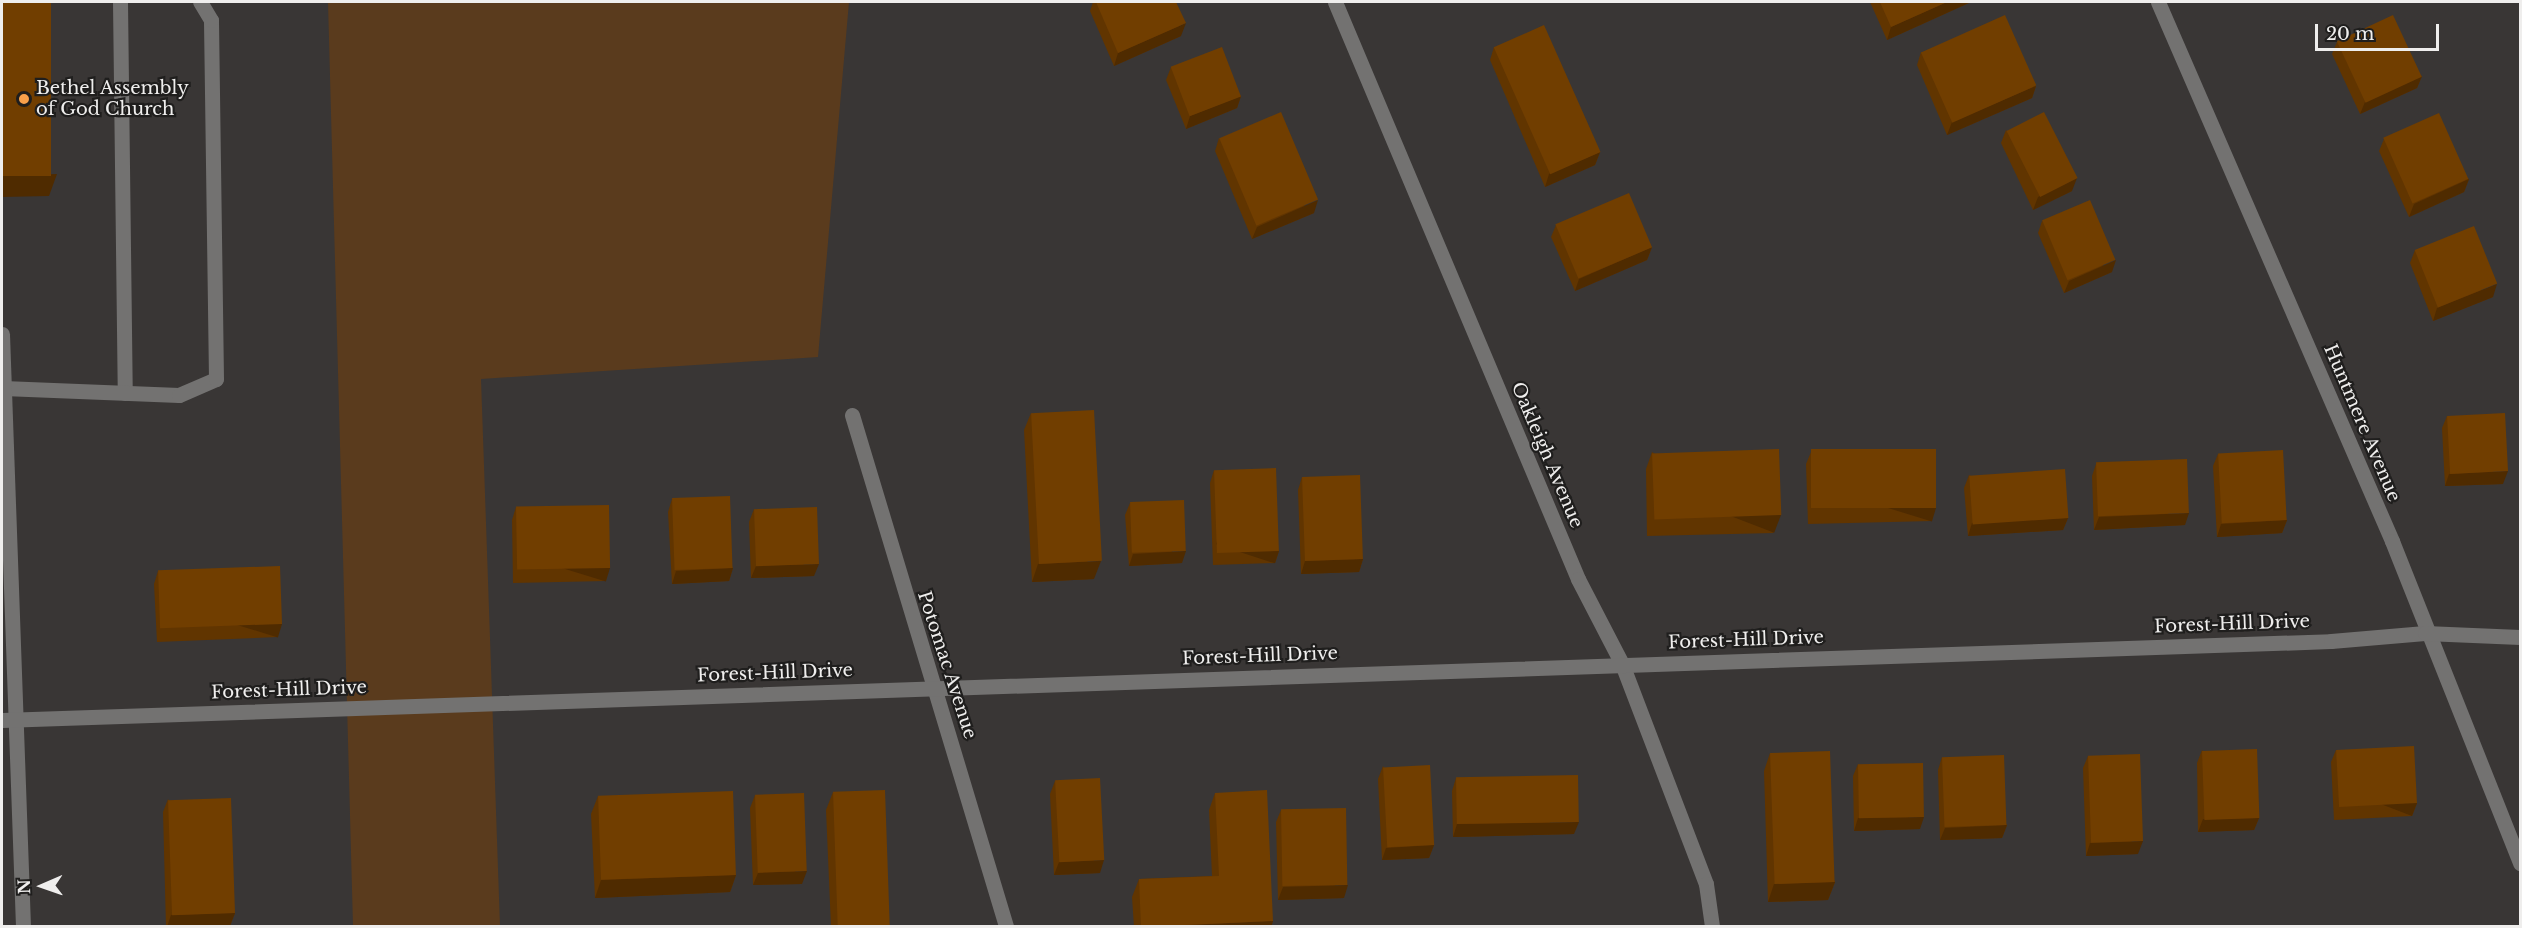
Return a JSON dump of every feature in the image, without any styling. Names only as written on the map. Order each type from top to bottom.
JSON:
[{"type":"street","points":[[120,2],[125,393]]},
{"type":"street","points":[[3,388],[179,395],[216,379],[212,20],[200,2]]},
{"type":"street","name":"Oakleigh Avenue","points":[[1335,2],[1578,579],[1622,664],[1706,884],[1712,927]]},
{"type":"street","name":"Huntmere Avenue","points":[[2158,2],[2392,541],[2425,633],[2520,863]]},
{"type":"street","points":[[2,334],[9,720],[23,927]]},
{"type":"street","name":"Potomac Avenue","points":[[852,415],[1006,927]]},
{"type":"street","name":"Forest-Hill Drive","points":[[9,720],[2331,641],[2425,633],[2520,637]]},
{"type":"shaded area","points":[[328,2],[849,2],[818,357],[481,379],[500,926],[353,926]]},
{"type":"building","name":"Bethel Assembly of God Church","points":[[2,2],[51,2],[51,176],[2,176]]},
{"type":"building","points":[[1096,2],[1176,2],[1186,23],[1118,53]]},
{"type":"building","points":[[1880,2],[1947,2],[1891,27]]},
{"type":"building","points":[[2005,15],[2036,85],[1952,123],[1921,52]]},
{"type":"building","points":[[2393,15],[2422,77],[2366,103],[2337,41]]},
{"type":"building","points":[[1544,25],[1601,152],[1550,174],[1494,47]]},
{"type":"building","points":[[1222,47],[1241,96],[1190,116],[1171,67]]},
{"type":"building","points":[[1281,112],[1318,199],[1256,226],[1219,138]]},
{"type":"building","points":[[2044,112],[2078,178],[2040,197],[2007,131]]},
{"type":"building","points":[[2439,113],[2468,179],[2413,204],[2383,138]]},
{"type":"building","points":[[1629,193],[1652,247],[1578,279],[1555,224]]},
{"type":"building","points":[[2090,200],[2115,260],[2068,280],[2042,220]]},
{"type":"building","points":[[2474,226],[2497,283],[2438,307],[2415,250]]},
{"type":"building","points":[[1094,410],[1102,561],[1039,564],[1031,413]]},
{"type":"building","points":[[2505,413],[2508,471],[2450,474],[2447,416]]},
{"type":"building","points":[[1779,449],[1781,515],[1654,519],[1652,453]]},
{"type":"building","points":[[1811,449],[1936,449],[1936,508],[1811,508]]},
{"type":"building","points":[[2283,450],[2287,520],[2222,523],[2218,453]]},
{"type":"building","points":[[2187,459],[2189,513],[2098,516],[2096,462]]},
{"type":"building","points":[[1276,468],[1279,551],[1217,553],[1214,470]]},
{"type":"building","points":[[2065,469],[2068,518],[1973,525],[1969,476]]},
{"type":"building","points":[[1360,475],[1363,559],[1305,561],[1302,477]]},
{"type":"building","points":[[730,496],[733,568],[675,570],[672,498]]},
{"type":"building","points":[[1184,500],[1186,551],[1132,553],[1130,502]]},
{"type":"building","points":[[609,505],[610,568],[517,570],[516,507]]},
{"type":"building","points":[[817,507],[819,564],[756,566],[754,509]]},
{"type":"building","points":[[280,566],[282,624],[160,628],[158,570]]},
{"type":"building","points":[[2414,746],[2417,803],[2339,807],[2336,750]]},
{"type":"building","points":[[2257,749],[2259,818],[2204,820],[2202,751]]},
{"type":"building","points":[[1830,751],[1835,882],[1775,884],[1770,753]]},
{"type":"building","points":[[2140,754],[2143,841],[2091,843],[2088,756]]},
{"type":"building","points":[[2004,755],[2006,825],[1944,827],[1942,757]]},
{"type":"building","points":[[1923,763],[1924,817],[1859,818],[1858,764]]},
{"type":"building","points":[[1430,765],[1434,845],[1387,847],[1383,767]]},
{"type":"building","points":[[1578,775],[1579,822],[1457,824],[1456,777]]},
{"type":"building","points":[[1100,778],[1104,860],[1059,862],[1055,780]]},
{"type":"building","points":[[885,790],[890,926],[838,926],[833,792]]},
{"type":"building","points":[[1267,790],[1273,921],[1141,927],[1139,879],[1219,876],[1215,793]]},
{"type":"building","points":[[733,791],[736,875],[601,880],[598,796]]},
{"type":"building","points":[[804,793],[807,871],[758,873],[755,795]]},
{"type":"building","points":[[231,798],[235,913],[172,915],[168,800]]},
{"type":"building","points":[[1346,808],[1347,885],[1282,886],[1281,809]]},
{"type":"place","name":"Bethel Assembly of God Church","points":[[24,99]]}]
